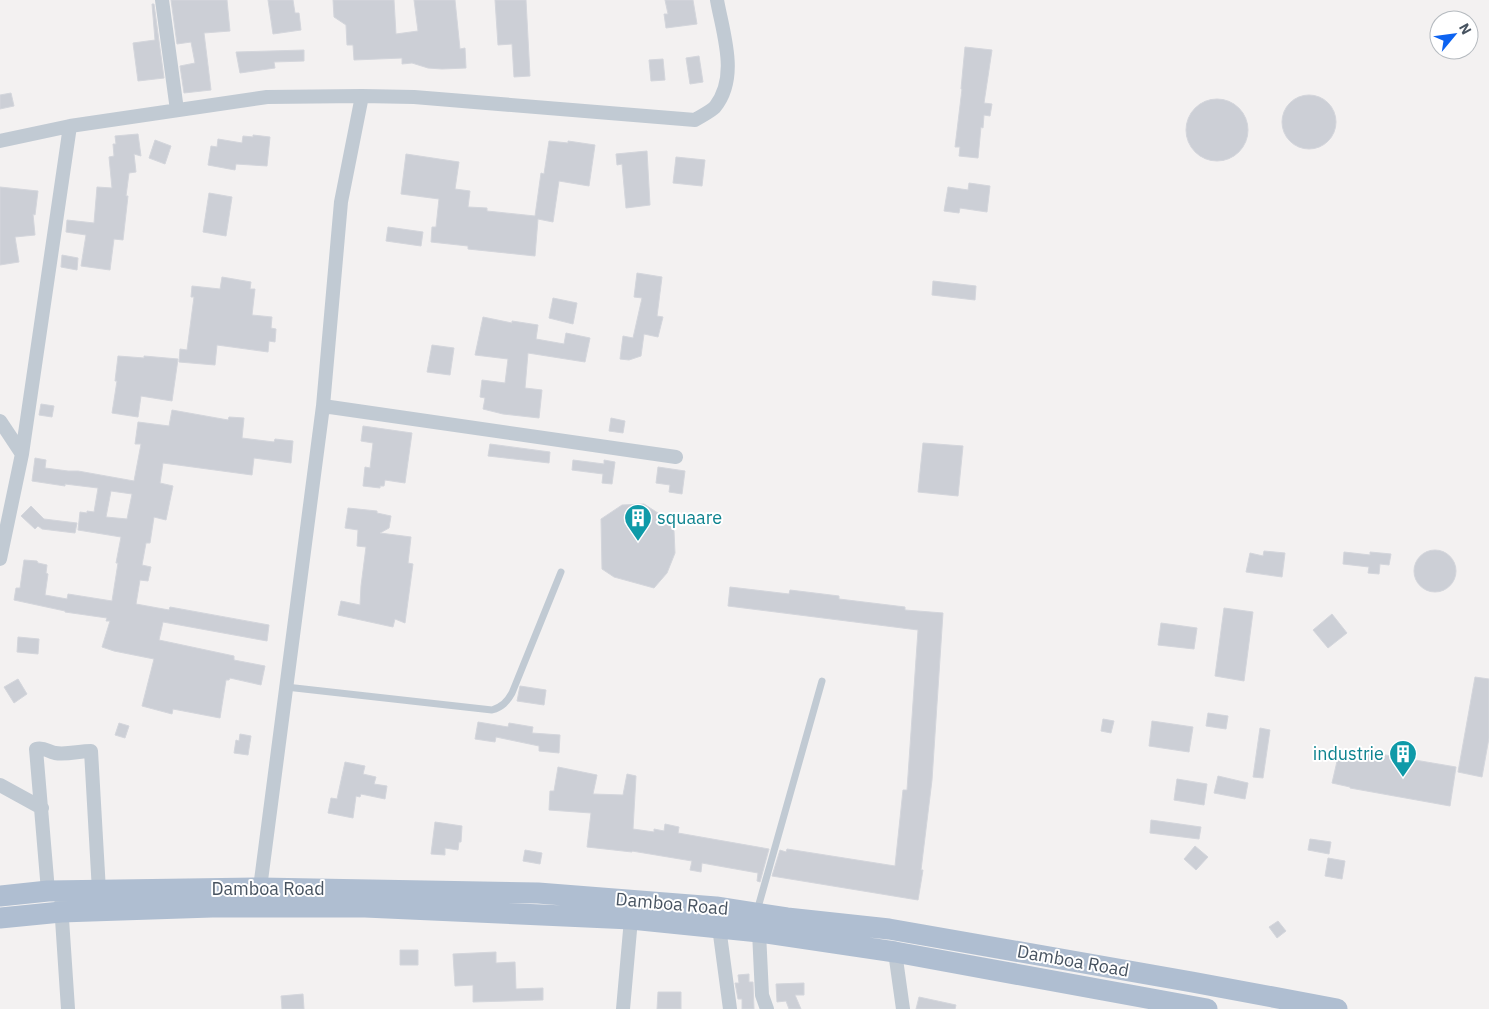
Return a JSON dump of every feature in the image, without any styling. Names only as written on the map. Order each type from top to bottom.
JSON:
[{"type":"main road","name":"Damboa Road","points":[[0,918],[56,898],[99,891],[260,888],[538,894],[716,907],[758,922],[895,952],[1207,1009]]},
{"type":"main road","name":"Damboa Road","points":[[0,896],[212,907],[365,907],[631,919],[719,927],[787,918],[889,929],[1337,1009]]},
{"type":"street","points":[[162,0],[178,110]]},
{"type":"street","points":[[0,141],[70,126],[267,97],[414,97],[695,120],[714,108],[725,90],[728,64],[717,0]]},
{"type":"street","points":[[260,888],[323,406],[341,202],[362,96]]},
{"type":"street","points":[[0,559],[22,454],[70,126]]},
{"type":"street","points":[[323,406],[676,457]]},
{"type":"street","points":[[0,421],[22,454]]},
{"type":"street","points":[[68,1009],[56,898],[41,820],[42,808],[36,749],[42,747],[55,753],[91,751],[99,891]]},
{"type":"street","points":[[0,785],[42,808]]},
{"type":"street","points":[[623,1009],[631,919]]},
{"type":"street","points":[[758,922],[762,995],[767,1009]]},
{"type":"street","points":[[719,927],[730,1009]]},
{"type":"street","points":[[895,952],[903,1009]]},
{"type":"lane","points":[[286,687],[492,710],[499,708],[507,702],[512,694],[561,572]]},
{"type":"lane","points":[[758,922],[822,680]]},
{"type":"building","points":[[171,0],[227,0],[230,31],[204,33],[211,90],[184,93],[180,66],[195,63],[191,42],[177,44]]},
{"type":"building","points":[[268,0],[293,0],[295,13],[299,13],[301,30],[273,34]]},
{"type":"building","points":[[333,0],[394,0],[396,34],[418,31],[414,0],[455,0],[460,49],[465,48],[466,68],[442,69],[428,68],[412,63],[402,64],[402,58],[354,60],[353,45],[347,45],[346,25],[334,17]]},
{"type":"building","points":[[495,0],[526,0],[530,76],[514,77],[512,44],[498,45]]},
{"type":"building","points":[[665,0],[693,0],[697,24],[666,28],[664,14],[668,14]]},
{"type":"building","points":[[152,4],[154,4],[164,78],[138,81],[133,43],[155,40]]},
{"type":"building","points":[[965,47],[992,50],[984,103],[992,104],[990,116],[984,115],[978,158],[959,156],[960,147],[955,147]]},
{"type":"building","points":[[304,50],[304,61],[274,62],[275,68],[240,73],[236,52]]},
{"type":"building","points":[[699,56],[703,82],[690,84],[686,58]]},
{"type":"building","points":[[663,59],[665,80],[651,81],[649,60]]},
{"type":"building","points":[[11,93],[14,106],[0,109],[0,95]]},
{"type":"building","points":[[1309,95],[1319,97],[1328,103],[1334,112],[1336,122],[1334,132],[1328,141],[1319,147],[1309,149],[1299,147],[1290,141],[1284,132],[1282,122],[1284,112],[1290,103],[1299,97]]},
{"type":"building","points":[[1211,99],[1223,99],[1239,108],[1246,118],[1248,130],[1246,142],[1239,152],[1223,161],[1211,161],[1200,156],[1191,147],[1186,136],[1186,124],[1191,113],[1200,104]]},
{"type":"building","points":[[138,134],[141,156],[134,154],[136,172],[129,173],[123,240],[114,239],[110,270],[81,266],[86,235],[66,232],[67,220],[94,223],[97,187],[112,188],[109,157],[114,156],[113,144],[116,144],[115,136]]},
{"type":"building","points":[[253,135],[270,137],[267,166],[236,164],[235,170],[208,165],[211,146],[217,147],[218,139],[242,143],[243,136],[253,137]]},
{"type":"building","points":[[155,140],[171,146],[165,164],[149,158]]},
{"type":"building","points":[[549,141],[568,143],[568,141],[595,145],[589,186],[559,181],[553,222],[538,219],[535,256],[468,249],[468,246],[431,242],[432,227],[436,227],[439,199],[401,194],[406,154],[459,162],[455,189],[470,191],[468,207],[487,208],[487,211],[535,216],[541,173],[544,174]]},
{"type":"building","points":[[647,151],[650,205],[626,208],[622,164],[617,165],[616,154]]},
{"type":"building","points":[[676,157],[705,160],[702,186],[673,183]]},
{"type":"building","points":[[969,183],[990,186],[987,212],[960,208],[959,213],[944,211],[948,187],[968,190]]},
{"type":"building","points":[[0,187],[38,191],[35,215],[33,214],[35,235],[15,237],[19,262],[0,265]]},
{"type":"building","points":[[209,193],[232,197],[226,236],[203,232]]},
{"type":"building","points":[[388,227],[423,232],[421,246],[386,241]]},
{"type":"building","points":[[62,255],[78,258],[77,270],[61,267]]},
{"type":"building","points":[[637,273],[662,277],[657,316],[663,317],[658,337],[644,334],[641,356],[629,360],[620,359],[623,336],[633,338],[642,298],[634,297]]},
{"type":"building","points":[[222,277],[251,282],[250,289],[255,289],[252,315],[272,317],[271,328],[276,329],[275,342],[269,341],[268,352],[217,345],[215,365],[179,362],[180,349],[187,350],[194,297],[191,297],[192,286],[220,289]]},
{"type":"building","points":[[933,281],[976,286],[975,300],[932,295]]},
{"type":"building","points":[[553,298],[577,303],[573,324],[549,318]]},
{"type":"building","points":[[483,317],[512,323],[512,321],[538,325],[536,339],[564,344],[566,333],[590,338],[585,362],[528,353],[525,388],[542,390],[539,418],[503,414],[483,409],[485,398],[480,397],[482,380],[505,383],[508,359],[475,355]]},
{"type":"building","points":[[432,345],[454,348],[450,375],[427,372]]},
{"type":"building","points":[[118,356],[178,359],[172,401],[141,396],[138,417],[112,413],[117,381],[115,381]]},
{"type":"building","points":[[41,404],[54,406],[52,417],[39,415]]},
{"type":"building","points":[[172,410],[228,420],[229,417],[244,418],[242,438],[274,442],[275,439],[293,441],[291,463],[254,458],[252,475],[163,463],[160,483],[173,486],[166,520],[154,517],[150,543],[146,543],[142,565],[151,567],[148,581],[140,580],[136,604],[169,610],[170,607],[269,625],[267,641],[163,622],[159,640],[234,656],[234,660],[265,666],[261,685],[230,678],[226,680],[220,718],[173,709],[172,714],[142,706],[154,659],[102,647],[110,621],[106,621],[107,618],[65,612],[14,600],[16,588],[20,588],[24,560],[37,561],[47,565],[46,573],[48,574],[45,595],[67,599],[68,594],[112,601],[118,563],[116,563],[121,537],[78,530],[80,512],[94,512],[98,488],[32,481],[35,458],[46,460],[45,468],[78,471],[134,481],[141,444],[135,444],[138,422],[169,426]],"holes":[[[111,491],[132,494],[127,519],[106,517]]]},
{"type":"building","points":[[611,418],[625,421],[623,433],[609,431]]},
{"type":"building","points":[[363,426],[412,433],[405,483],[385,480],[384,486],[380,486],[380,488],[363,486],[365,467],[370,468],[373,443],[361,441]]},
{"type":"building","points":[[923,443],[963,446],[958,496],[918,492]]},
{"type":"building","points":[[490,444],[550,452],[549,463],[488,456]]},
{"type":"building","points":[[573,460],[604,464],[604,460],[615,462],[612,484],[602,483],[603,474],[572,470]]},
{"type":"building","points":[[658,467],[685,471],[682,494],[669,492],[670,485],[656,483]]},
{"type":"building","name":"squaare","points":[[644,504],[661,515],[674,531],[675,553],[667,573],[654,588],[614,577],[602,569],[601,519],[622,505]]},
{"type":"building","points":[[31,506],[44,519],[77,523],[75,533],[42,529],[38,526],[35,529],[21,516]]},
{"type":"building","points":[[348,508],[377,511],[377,513],[391,516],[389,528],[380,533],[411,537],[408,563],[413,564],[405,623],[395,619],[393,627],[338,615],[341,601],[360,605],[366,547],[357,546],[358,530],[345,528]]},
{"type":"building","points":[[1431,550],[1439,550],[1450,556],[1456,571],[1450,586],[1439,592],[1431,592],[1420,586],[1414,575],[1414,567],[1420,556]]},
{"type":"building","points":[[1264,551],[1285,553],[1282,577],[1246,572],[1250,553],[1263,556]]},
{"type":"building","points":[[1344,552],[1370,555],[1370,552],[1391,554],[1389,565],[1380,564],[1379,574],[1368,573],[1369,567],[1343,564]]},
{"type":"building","points":[[730,587],[789,594],[790,590],[839,596],[839,599],[905,607],[905,610],[943,613],[932,780],[918,900],[772,876],[780,850],[786,852],[787,849],[895,866],[903,790],[907,790],[918,630],[728,606]]},
{"type":"building","points":[[1224,608],[1253,612],[1244,681],[1215,676]]},
{"type":"building","points":[[1332,614],[1347,633],[1328,648],[1313,630]]},
{"type":"building","points":[[1161,623],[1197,628],[1194,649],[1158,645]]},
{"type":"building","points":[[18,637],[39,639],[38,654],[17,652]]},
{"type":"building","points":[[1475,677],[1489,679],[1489,738],[1482,777],[1458,772]]},
{"type":"building","points":[[18,679],[27,694],[14,703],[4,687]]},
{"type":"building","points":[[520,686],[546,690],[544,705],[517,701]]},
{"type":"building","points":[[1208,713],[1228,716],[1226,729],[1206,726]]},
{"type":"building","points":[[1103,719],[1114,721],[1111,733],[1101,731]]},
{"type":"building","points":[[1152,721],[1193,727],[1189,752],[1149,746]]},
{"type":"building","points":[[478,722],[508,727],[509,723],[533,727],[532,733],[560,735],[559,753],[539,751],[539,746],[496,737],[495,742],[475,739]]},
{"type":"building","points":[[119,723],[129,726],[125,738],[115,735]]},
{"type":"building","points":[[1260,728],[1270,730],[1263,778],[1253,777]]},
{"type":"building","points":[[240,734],[251,736],[248,755],[234,753],[236,740],[239,741]]},
{"type":"building","name":"industrie","points":[[1356,750],[1456,767],[1450,806],[1332,783],[1338,757],[1354,761]]},
{"type":"building","points":[[345,762],[365,766],[363,774],[376,777],[374,784],[387,786],[385,799],[361,794],[360,797],[356,796],[353,818],[328,813],[331,798],[337,799]]},
{"type":"building","points":[[558,767],[597,775],[593,794],[623,795],[627,774],[636,776],[633,829],[654,832],[654,829],[664,831],[665,824],[679,827],[678,833],[769,849],[760,882],[757,881],[758,873],[702,863],[701,872],[690,870],[692,861],[632,851],[587,847],[591,813],[549,810],[550,791],[554,791]]},
{"type":"building","points":[[1218,776],[1248,783],[1245,799],[1214,793]]},
{"type":"building","points":[[1177,779],[1207,784],[1204,805],[1174,800]]},
{"type":"building","points":[[1151,820],[1201,827],[1199,839],[1150,833]]},
{"type":"building","points":[[435,822],[462,826],[461,842],[459,842],[458,850],[445,848],[445,855],[431,854]]},
{"type":"building","points":[[1310,839],[1331,842],[1329,854],[1308,850]]},
{"type":"building","points":[[1195,846],[1208,857],[1196,870],[1184,859]]},
{"type":"building","points":[[525,850],[542,853],[540,864],[523,861]]},
{"type":"building","points":[[1328,858],[1345,861],[1342,879],[1325,876]]},
{"type":"building","points":[[1278,921],[1286,931],[1277,938],[1269,927]]},
{"type":"building","points":[[400,950],[418,950],[418,965],[400,965]]},
{"type":"building","points":[[496,952],[496,963],[515,962],[516,989],[543,988],[543,1000],[473,1002],[473,985],[455,986],[453,954]]},
{"type":"building","points":[[749,974],[749,982],[753,982],[754,1009],[742,1009],[742,999],[738,999],[735,983],[739,983],[738,975]]},
{"type":"building","points":[[804,983],[804,995],[795,995],[801,1009],[789,1009],[786,1001],[777,1002],[776,984]]},
{"type":"building","points":[[658,992],[681,992],[681,1009],[657,1009]]},
{"type":"building","points":[[303,994],[304,1009],[282,1009],[281,996]]},
{"type":"building","points":[[919,997],[956,1005],[955,1009],[916,1009]]},
{"type":"place","name":"squaare","points":[[638,542]]},
{"type":"place","name":"industrie","points":[[1403,778]]}]
